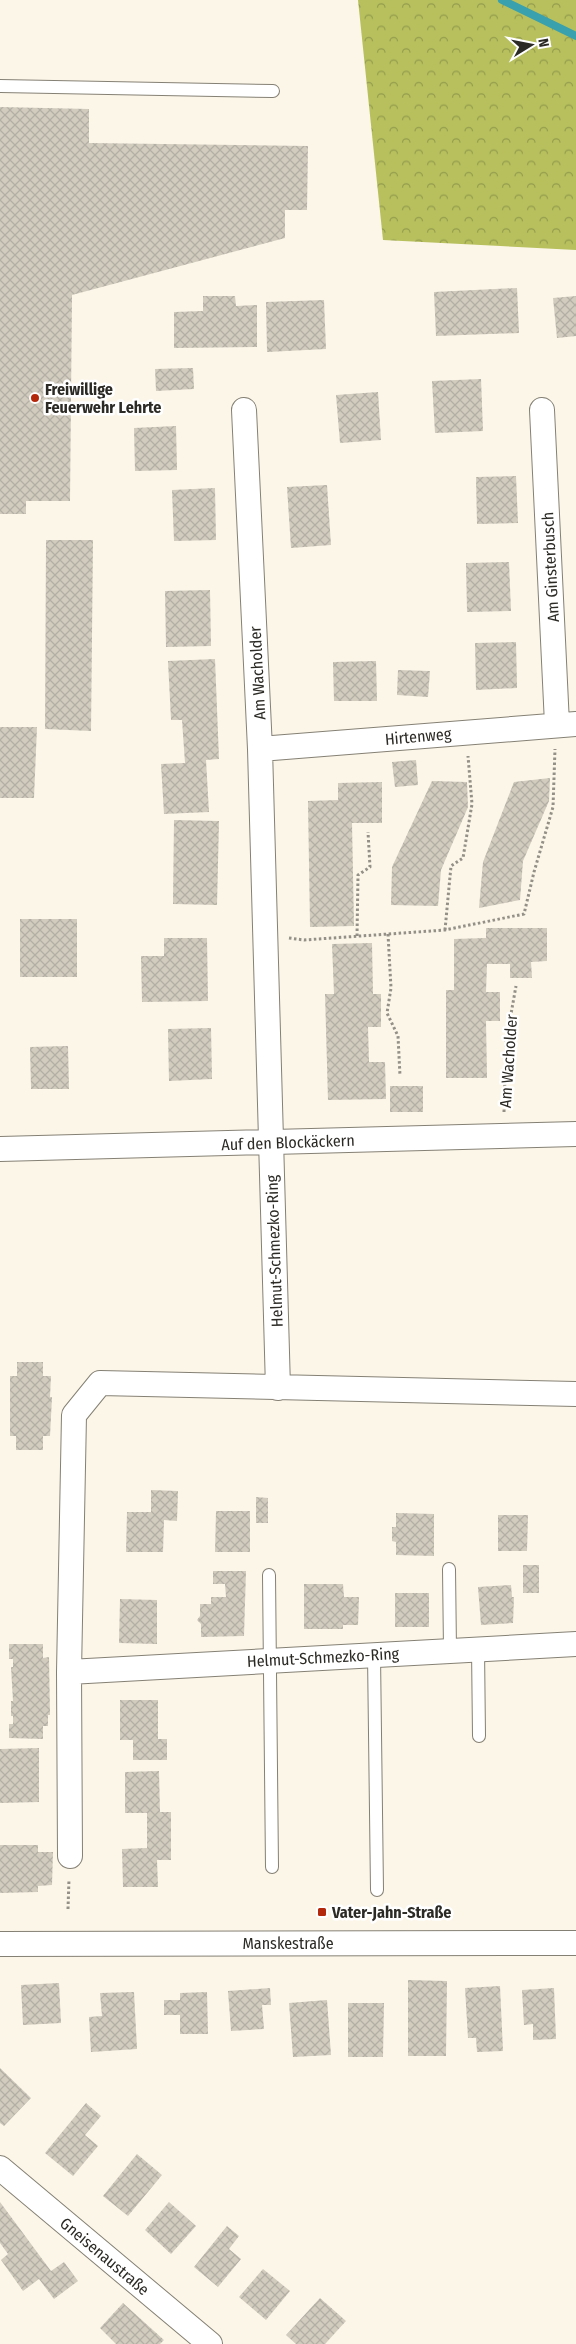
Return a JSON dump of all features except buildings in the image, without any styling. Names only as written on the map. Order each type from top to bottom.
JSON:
[{"type":"street","name":"Am Wacholder","points":[[244,410],[260,749],[271,1143]]},
{"type":"street","name":"Am Ginsterbusch","points":[[542,410],[566,724]]},
{"type":"street","name":"Hirtenweg","points":[[260,749],[566,724]]},
{"type":"street","name":"Auf den Blockäckern","points":[[0,1149],[576,1134]]},
{"type":"street","name":"Helmut-Schmezko-Ring","points":[[271,1143],[278,1388]]},
{"type":"street","points":[[70,1856],[69,1672],[74,1415],[100,1384],[576,1394]]},
{"type":"street","name":"Helmut-Schmezko-Ring","points":[[69,1672],[576,1644]]},
{"type":"street","name":"Manskestraße","points":[[0,1944],[576,1943]]},
{"type":"street","name":"Gneisenaustraße","points":[[0,2168],[210,2344]]},
{"type":"lane","points":[[0,86],[273,91]]},
{"type":"lane","points":[[449,1570],[450,1650]]},
{"type":"lane","points":[[269,1575],[268,1660],[272,1867]]},
{"type":"lane","points":[[478,1648],[479,1736]]},
{"type":"lane","points":[[374,1655],[377,1890]]},
{"type":"path","points":[[266,936],[304,940],[444,930],[524,914],[553,807],[566,724]]},
{"type":"path","points":[[444,930],[451,866],[463,858],[472,804],[466,732]]},
{"type":"path","points":[[357,936],[358,875],[370,867],[368,832]]},
{"type":"path","points":[[388,934],[391,988],[387,1013],[398,1036],[400,1076]]},
{"type":"path","name":"Am Wacholder","points":[[503,1136],[506,1042],[516,986]]},
{"type":"green space","points":[[358,0],[576,0],[576,250],[383,240]]},
{"type":"waterway","points":[[502,0],[576,36]]},
{"type":"place","name":"Freiwillige Feuerwehr Lehrte","points":[[35,398]]},
{"type":"place","name":"Vater-Jahn-Straße","points":[[322,1912]]}]
